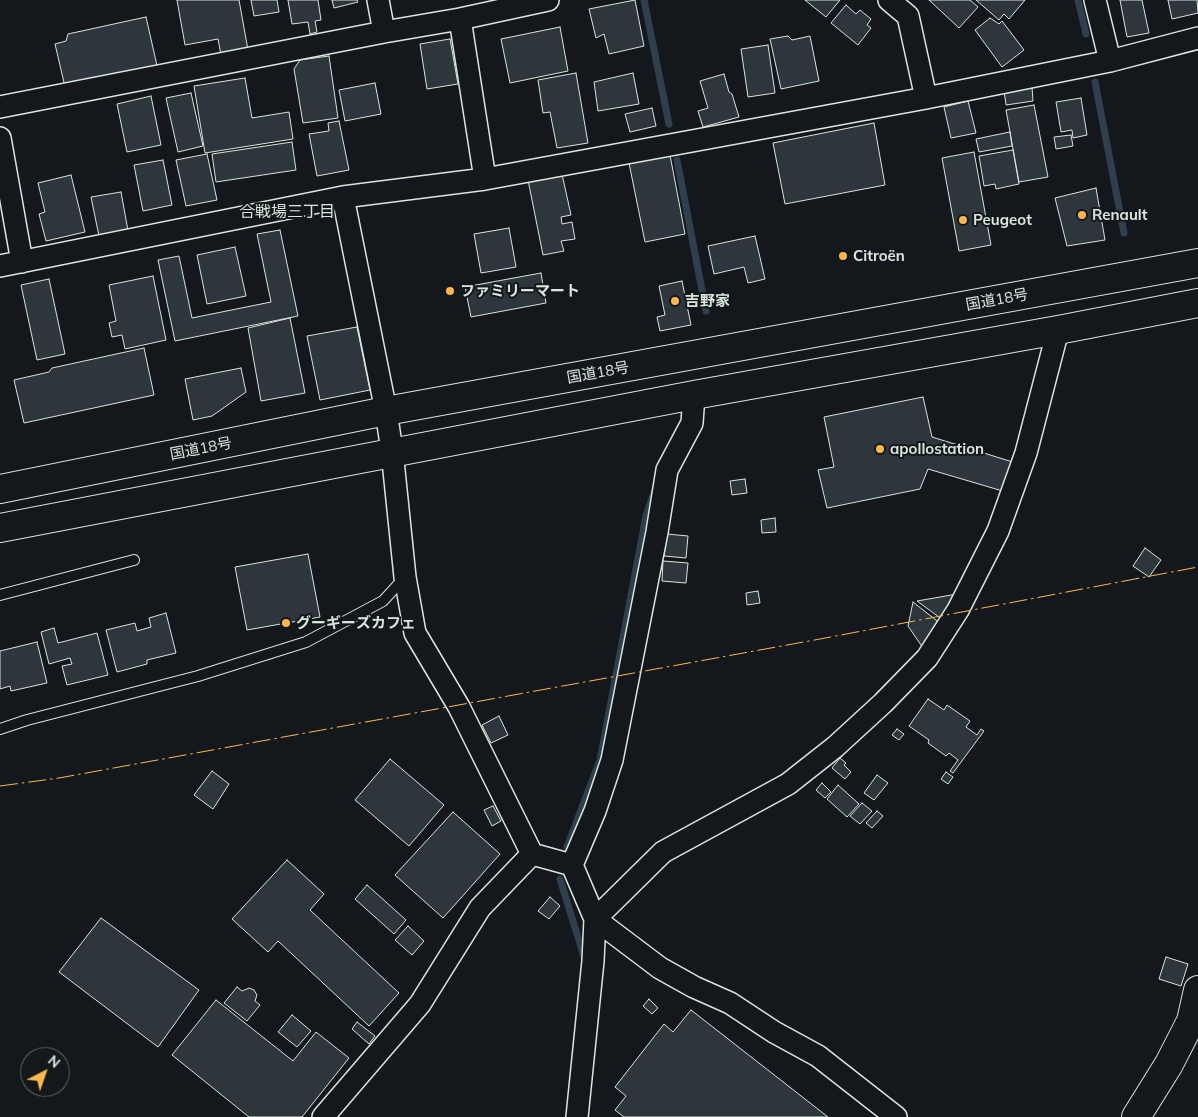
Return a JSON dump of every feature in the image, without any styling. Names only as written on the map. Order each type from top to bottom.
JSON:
[{"type":"main road","name":"国道18号","points":[[0,489],[386,411],[1198,263]]},
{"type":"main road","points":[[0,528],[392,451],[1198,303]]},
{"type":"main road","points":[[1136,1117],[1169,1064],[1191,1021],[1198,990]]},
{"type":"street","points":[[378,0],[384,32]]},
{"type":"street","points":[[0,107],[384,32],[460,19],[548,0]]},
{"type":"street","points":[[889,0],[908,16],[926,98]]},
{"type":"street","points":[[1095,0],[1110,61]]},
{"type":"street","points":[[460,19],[485,179]]},
{"type":"street","points":[[0,266],[343,197],[485,179],[926,98],[1110,61],[1198,38]]},
{"type":"street","points":[[0,138],[22,262]]},
{"type":"street","points":[[343,197],[386,411],[405,577],[415,633],[459,707],[532,854],[572,865]]},
{"type":"street","points":[[595,919],[663,852],[788,784],[822,757],[883,703],[927,658],[958,610],[998,531],[1026,454],[1058,330]]},
{"type":"street","points":[[577,1117],[593,961],[595,919],[572,865],[595,811],[612,760],[657,532],[667,470],[692,423],[694,395]]},
{"type":"street","points":[[323,1117],[420,1004],[480,908],[532,854]]},
{"type":"street","points":[[595,919],[660,968],[694,987],[730,1003],[774,1032],[818,1056],[896,1117]]},
{"type":"lane","points":[[0,595],[134,560]]},
{"type":"lane","points":[[0,729],[27,720],[198,676],[306,642],[383,601],[405,577]]},
{"type":"building","points":[[177,0],[239,0],[248,50],[221,55],[218,39],[185,45]]},
{"type":"building","points":[[251,0],[277,0],[279,12],[254,16]]},
{"type":"building","points":[[288,0],[318,0],[321,20],[315,21],[317,32],[310,34],[308,22],[292,24]]},
{"type":"building","points":[[332,0],[357,0],[358,2],[334,8]]},
{"type":"building","points":[[635,0],[644,46],[609,54],[604,34],[596,38],[589,9]]},
{"type":"building","points":[[805,0],[840,0],[826,17]]},
{"type":"building","points":[[929,0],[970,0],[978,7],[959,28]]},
{"type":"building","points":[[976,0],[1025,0],[1009,19],[1004,14],[999,20]]},
{"type":"building","points":[[1120,0],[1142,0],[1149,33],[1127,37]]},
{"type":"building","points":[[1168,0],[1197,0],[1198,13],[1172,19]]},
{"type":"building","points":[[846,5],[856,14],[860,10],[871,19],[867,25],[871,28],[858,45],[831,23]]},
{"type":"building","points":[[146,17],[158,70],[66,91],[55,44],[66,41],[68,34]]},
{"type":"building","points":[[990,18],[999,24],[1002,21],[1024,50],[1002,67],[975,30]]},
{"type":"building","points":[[560,27],[568,71],[510,83],[501,39]]},
{"type":"building","points":[[788,36],[792,40],[810,36],[819,81],[781,89],[770,39]]},
{"type":"building","points":[[450,39],[458,84],[427,89],[420,44]]},
{"type":"building","points":[[768,45],[775,93],[748,97],[741,49]]},
{"type":"building","points":[[329,56],[338,118],[303,123],[294,69],[300,60]]},
{"type":"building","points":[[576,73],[588,143],[557,148],[550,112],[543,113],[538,80]]},
{"type":"building","points":[[633,73],[639,104],[598,111],[594,82]]},
{"type":"building","points":[[724,74],[739,117],[703,127],[698,111],[708,108],[700,81]]},
{"type":"building","points":[[245,78],[252,118],[289,112],[293,139],[205,153],[194,86]]},
{"type":"building","points":[[375,83],[381,114],[345,121],[339,90]]},
{"type":"building","points":[[1032,87],[1033,101],[1006,105],[1004,90]]},
{"type":"building","points":[[191,93],[203,146],[178,152],[166,98]]},
{"type":"building","points":[[151,96],[161,145],[127,152],[117,104]]},
{"type":"building","points":[[1081,98],[1087,135],[1073,138],[1072,130],[1061,132],[1056,102]]},
{"type":"building","points":[[968,101],[976,133],[951,138],[944,107]]},
{"type":"building","points":[[1034,105],[1048,177],[1019,182],[1006,110]]},
{"type":"building","points":[[652,108],[656,126],[630,132],[625,114]]},
{"type":"building","points":[[339,121],[349,170],[317,176],[309,134],[329,131],[328,123]]},
{"type":"building","points":[[874,123],[885,185],[785,204],[773,143]]},
{"type":"building","points":[[1010,132],[1012,146],[979,152],[976,139]]},
{"type":"building","points":[[1071,135],[1073,146],[1056,149],[1054,137]]},
{"type":"building","points":[[292,142],[296,170],[216,182],[212,154]]},
{"type":"building","points":[[1013,150],[1019,184],[996,189],[995,184],[984,186],[979,156]]},
{"type":"building","points":[[974,152],[991,245],[959,251],[942,158]]},
{"type":"building","points":[[207,154],[217,200],[186,206],[176,160]]},
{"type":"building","points":[[670,155],[685,234],[645,242],[629,163]]},
{"type":"building","points":[[163,160],[172,205],[143,211],[134,165]]},
{"type":"building","points":[[562,174],[571,215],[561,217],[562,224],[572,222],[575,239],[561,241],[564,251],[543,255],[528,180]]},
{"type":"building","points":[[71,175],[85,232],[46,241],[39,214],[45,212],[38,183]]},
{"type":"building","points":[[1096,188],[1105,240],[1067,246],[1055,198]]},
{"type":"building","points":[[121,192],[129,236],[100,241],[91,197]]},
{"type":"building","points":[[509,228],[516,267],[481,273],[474,234]]},
{"type":"building","points":[[280,230],[298,316],[175,341],[158,260],[179,256],[192,318],[271,302],[257,234]]},
{"type":"building","points":[[755,236],[765,279],[748,283],[744,267],[714,274],[708,246]]},
{"type":"building","points":[[235,247],[246,296],[207,304],[197,255]]},
{"type":"building","points":[[541,273],[546,303],[471,317],[465,287]]},
{"type":"building","points":[[153,276],[166,340],[125,349],[122,335],[112,337],[109,323],[116,321],[109,285]]},
{"type":"building","points":[[49,279],[65,354],[37,360],[21,285]]},
{"type":"building","points":[[682,281],[691,325],[660,331],[657,317],[665,315],[659,286]]},
{"type":"building","points":[[290,318],[305,393],[261,401],[248,328]]},
{"type":"building","points":[[357,327],[370,390],[320,400],[307,336]]},
{"type":"building","points":[[144,348],[154,395],[24,423],[14,380],[49,372],[52,368]]},
{"type":"building","points":[[241,368],[246,392],[212,416],[193,420],[185,379]]},
{"type":"building","points":[[923,397],[932,437],[1016,463],[1006,492],[928,469],[920,489],[827,508],[818,470],[834,467],[824,417]]},
{"type":"building","points":[[745,479],[747,493],[732,495],[730,481]]},
{"type":"building","points":[[775,518],[776,532],[762,533],[761,520]]},
{"type":"building","points":[[667,534],[688,536],[686,558],[664,556]]},
{"type":"building","points":[[1145,548],[1161,560],[1149,577],[1133,566]]},
{"type":"building","points":[[308,554],[320,617],[247,630],[235,567]]},
{"type":"building","points":[[663,561],[688,563],[686,583],[662,581]]},
{"type":"building","points":[[758,591],[760,603],[747,605],[746,593]]},
{"type":"building","points":[[963,593],[943,620],[917,601]]},
{"type":"building","points":[[913,602],[941,624],[923,648],[908,626]]},
{"type":"building","points":[[166,613],[176,653],[147,660],[147,664],[117,672],[106,630],[135,623],[137,631],[151,627],[149,618]]},
{"type":"building","points":[[54,628],[58,643],[97,633],[108,675],[67,685],[62,666],[72,664],[70,658],[49,664],[41,632]]},
{"type":"building","points":[[37,642],[47,683],[11,691],[10,686],[0,689],[0,651]]},
{"type":"building","points":[[928,699],[944,710],[947,705],[970,721],[966,727],[977,735],[981,729],[984,731],[953,773],[950,771],[958,760],[949,753],[946,756],[928,743],[929,740],[909,726]]},
{"type":"building","points":[[499,716],[508,735],[491,743],[482,725]]},
{"type":"building","points":[[897,729],[904,734],[899,740],[892,735]]},
{"type":"building","points":[[840,758],[846,763],[844,765],[851,772],[845,779],[832,768]]},
{"type":"building","points":[[390,759],[444,805],[409,846],[355,800]]},
{"type":"building","points":[[212,771],[229,784],[213,809],[194,795]]},
{"type":"building","points":[[946,772],[953,777],[948,784],[941,779]]},
{"type":"building","points":[[877,775],[888,783],[874,800],[864,793]]},
{"type":"building","points":[[822,783],[831,792],[825,798],[816,790]]},
{"type":"building","points":[[838,785],[859,804],[847,817],[827,799]]},
{"type":"building","points":[[862,803],[872,811],[860,824],[850,816]]},
{"type":"building","points":[[493,806],[501,821],[492,826],[484,810]]},
{"type":"building","points":[[877,811],[883,816],[872,828],[866,823]]},
{"type":"building","points":[[453,812],[500,854],[443,918],[395,875]]},
{"type":"building","points":[[287,860],[324,894],[310,910],[399,993],[369,1026],[278,941],[268,952],[232,919]]},
{"type":"building","points":[[367,885],[406,920],[394,934],[355,899]]},
{"type":"building","points":[[550,897],[560,906],[549,919],[538,911]]},
{"type":"building","points":[[101,918],[199,990],[158,1047],[59,972]]},
{"type":"building","points":[[408,926],[424,941],[412,955],[395,940]]},
{"type":"building","points":[[1166,957],[1188,964],[1181,986],[1159,979]]},
{"type":"building","points":[[237,987],[242,991],[249,988],[254,990],[257,995],[255,1001],[260,1005],[247,1021],[224,1003]]},
{"type":"building","points":[[649,999],[658,1008],[652,1014],[643,1006]]},
{"type":"building","points":[[216,1000],[293,1061],[316,1032],[349,1058],[302,1117],[249,1117],[172,1055]]},
{"type":"building","points":[[691,1010],[828,1117],[624,1117],[615,1110],[626,1096],[615,1087],[664,1024],[673,1032]]},
{"type":"building","points":[[292,1015],[311,1031],[297,1047],[278,1032]]},
{"type":"building","points":[[357,1022],[375,1036],[369,1044],[352,1029]]},
{"type":"waterway","points":[[644,0],[669,124]]},
{"type":"waterway","points":[[1078,0],[1086,34]]},
{"type":"waterway","points":[[1095,82],[1124,233]]},
{"type":"waterway","points":[[677,160],[706,311]]},
{"type":"waterway","points":[[567,847],[600,760],[646,516],[654,492]]},
{"type":"waterway","points":[[560,879],[585,960]]},
{"type":"power","points":[[0,786],[59,778],[820,639],[1198,567]]},
{"type":"place","name":"Renault","points":[[1082,215]]},
{"type":"place","name":"Peugeot","points":[[963,220]]},
{"type":"place","name":"Citroën","points":[[843,256]]},
{"type":"place","name":"ファミリーマート","points":[[450,291]]},
{"type":"place","name":"吉野家","points":[[675,301]]},
{"type":"place","name":"apollostation","points":[[880,449]]},
{"type":"place","name":"グーギーズカフェ","points":[[286,623]]},
{"type":"district","name":"合戦場三丁目","points":[[287,212]]}]
